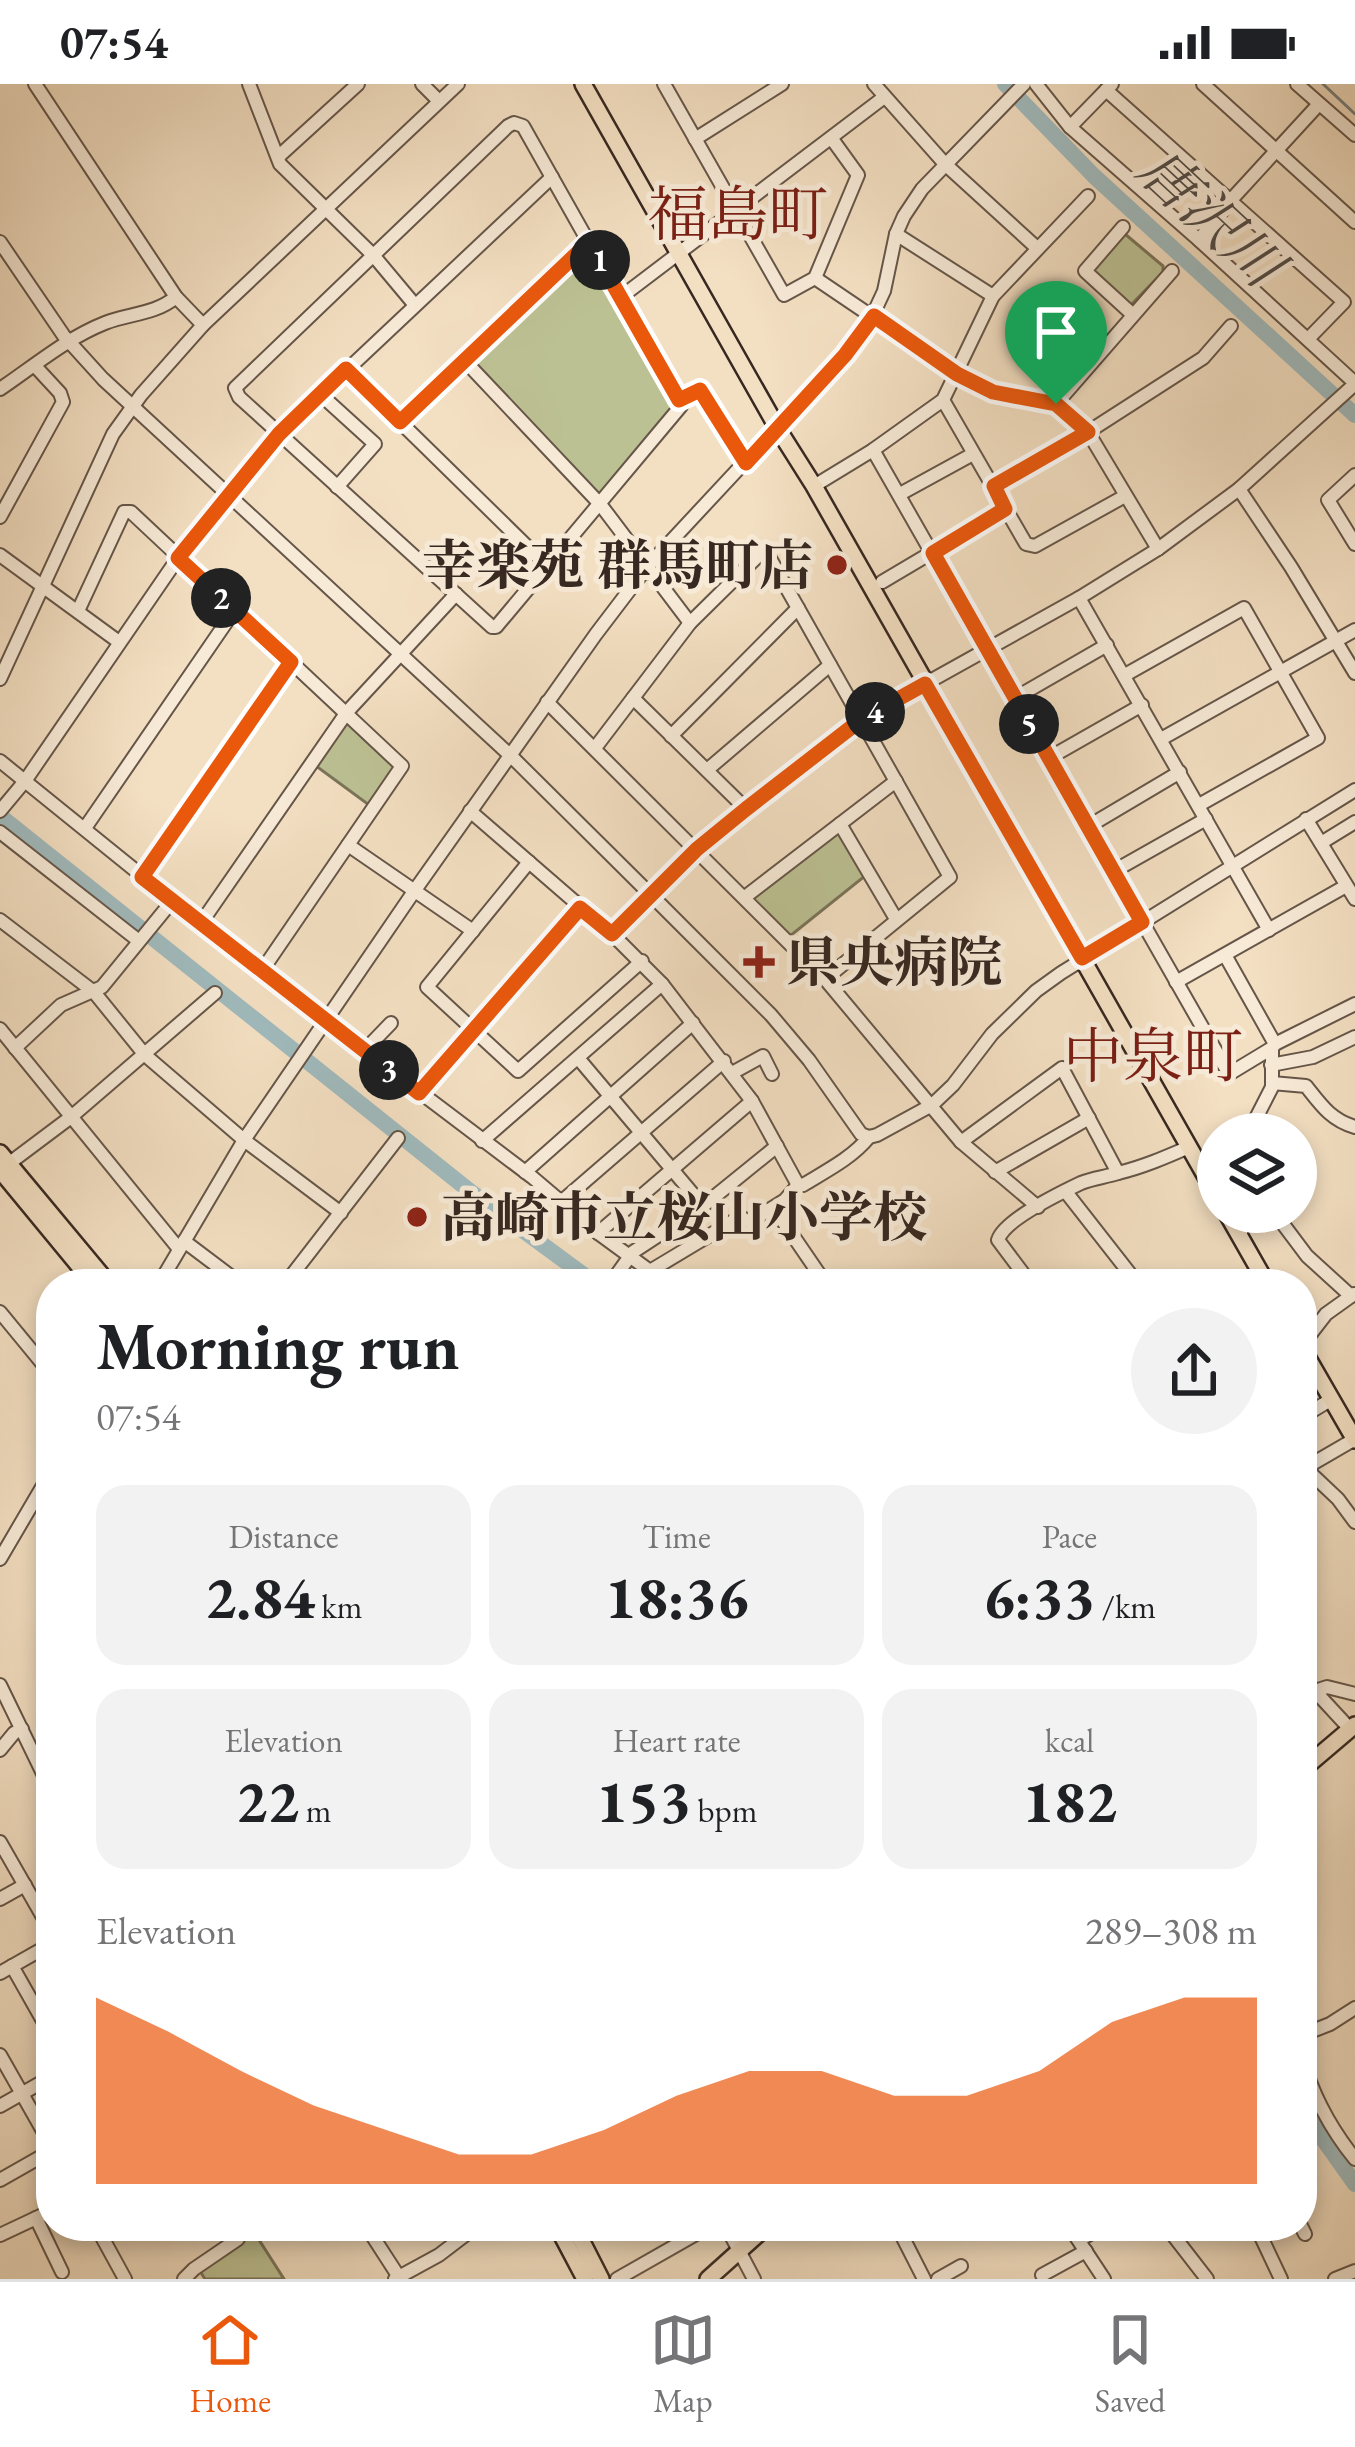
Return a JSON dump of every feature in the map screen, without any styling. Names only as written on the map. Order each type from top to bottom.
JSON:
[{"type":"main road","points":[[583,84],[1197,1160]]},
{"type":"main road","points":[[3,1162],[83,1269]]},
{"type":"main road","points":[[3,1162],[96,1269]]},
{"type":"main road","points":[[1238,1233],[1259,1269]]},
{"type":"main road","points":[[1317,1372],[1355,1439]]},
{"type":"main road","points":[[1317,1757],[1353,1727]]},
{"type":"main road","points":[[565,2241],[585,2279]]},
{"type":"main road","points":[[582,2241],[601,2279]]},
{"type":"main road","points":[[709,2279],[750,2241]]},
{"type":"street","points":[[35,84],[176,298],[203,325]]},
{"type":"street","points":[[278,157],[358,84]]},
{"type":"street","points":[[422,84],[439,101]]},
{"type":"street","points":[[0,679],[113,434],[132,407],[203,325],[458,84]]},
{"type":"street","points":[[664,84],[784,296],[815,278],[858,175],[832,139]]},
{"type":"street","points":[[695,139],[782,84]]},
{"type":"street","points":[[874,84],[945,164],[1037,248]]},
{"type":"street","points":[[168,1269],[244,1140],[547,702],[647,567],[863,334],[884,291],[896,234],[922,189],[1024,84]]},
{"type":"street","points":[[612,934],[697,849],[862,719],[1158,549],[1239,489],[1355,384],[1070,127],[1036,84]]},
{"type":"street","points":[[1203,84],[1355,222]]},
{"type":"street","points":[[1298,84],[1355,135]]},
{"type":"street","points":[[250,85],[280,164],[373,255],[414,304]]},
{"type":"street","points":[[1070,127],[1109,87],[1345,302],[1308,339]]},
{"type":"street","points":[[621,297],[883,98]]},
{"type":"street","points":[[1199,240],[1319,104]]},
{"type":"street","points":[[514,123],[523,126],[589,242],[681,406],[492,627],[279,434],[236,393],[237,384],[514,123]]},
{"type":"street","points":[[2,809],[178,558],[279,434],[552,176]]},
{"type":"street","points":[[814,486],[944,400],[992,296],[1088,196]]},
{"type":"street","points":[[1124,227],[1085,271],[1132,314]]},
{"type":"street","points":[[896,234],[992,296]]},
{"type":"street","points":[[0,242],[68,342],[132,407],[511,756],[771,1016],[809,1060],[856,1131],[869,1137]]},
{"type":"street","points":[[400,422],[589,242]]},
{"type":"street","points":[[1056,404],[1172,271]]},
{"type":"street","points":[[815,278],[957,374],[993,392],[1056,404],[1088,432],[1158,549]]},
{"type":"street","points":[[0,389],[106,322],[161,309],[176,298]]},
{"type":"street","points":[[994,486],[1203,358],[1231,326]]},
{"type":"street","points":[[464,360],[600,504],[690,622]]},
{"type":"street","points":[[0,517],[5,495],[63,402],[34,366]]},
{"type":"street","points":[[346,369],[548,567]]},
{"type":"street","points":[[679,400],[700,390],[746,463]]},
{"type":"street","points":[[320,394],[375,444],[337,487]]},
{"type":"street","points":[[944,400],[1026,544],[1035,546],[1125,496]]},
{"type":"street","points":[[873,450],[1229,1074],[1355,1004]]},
{"type":"street","points":[[900,494],[974,454]]},
{"type":"street","points":[[1354,541],[1328,500],[1355,475]]},
{"type":"street","points":[[1239,489],[1355,673]]},
{"type":"street","points":[[882,582],[1005,509]]},
{"type":"street","points":[[78,611],[124,512],[131,512],[402,766],[261,972]]},
{"type":"street","points":[[595,748],[690,622],[761,553],[768,555],[950,877],[825,979]]},
{"type":"street","points":[[0,555],[119,643]]},
{"type":"street","points":[[201,923],[347,712],[456,594]]},
{"type":"street","points":[[1079,598],[1269,930]]},
{"type":"street","points":[[671,736],[798,608]]},
{"type":"street","points":[[1125,675],[1244,608],[1318,738],[1199,805]]},
{"type":"street","points":[[85,828],[234,611]]},
{"type":"street","points":[[1161,739],[1355,630]]},
{"type":"street","points":[[1015,698],[1107,645]]},
{"type":"street","points":[[706,770],[830,665]]},
{"type":"street","points":[[142,877],[297,667]]},
{"type":"street","points":[[632,698],[746,809]]},
{"type":"street","points":[[547,702],[825,979],[962,1142],[1038,1208]]},
{"type":"street","points":[[1048,758],[1142,705]]},
{"type":"street","points":[[0,761],[261,972],[647,1269]]},
{"type":"street","points":[[1089,826],[1180,772]]},
{"type":"street","points":[[745,897],[896,781]]},
{"type":"street","points":[[798,1185],[841,1161],[869,1137],[932,1105],[992,1034],[1082,958],[1355,790]]},
{"type":"street","points":[[470,811],[642,961],[752,1101],[798,1185]]},
{"type":"street","points":[[1306,819],[1355,899]]},
{"type":"street","points":[[1114,871],[1206,820]]},
{"type":"street","points":[[1321,843],[1355,822]]},
{"type":"street","points":[[840,824],[896,919]]},
{"type":"street","points":[[0,832],[141,939]]},
{"type":"street","points":[[348,845],[473,931]]},
{"type":"street","points":[[529,862],[427,987],[518,1071],[642,961]]},
{"type":"street","points":[[1176,982],[1346,886]]},
{"type":"street","points":[[15,1048],[62,1005],[102,987],[172,900]]},
{"type":"street","points":[[419,1093],[580,908]]},
{"type":"street","points":[[2,925],[94,992],[145,1055],[244,1140],[341,1213]]},
{"type":"street","points":[[1225,955],[1273,1046],[1272,1083],[1258,1113]]},
{"type":"street","points":[[482,1141],[662,984]]},
{"type":"street","points":[[3,1162],[71,1117],[215,993]]},
{"type":"street","points":[[364,1051],[391,1023]]},
{"type":"street","points":[[525,1172],[694,1023]]},
{"type":"street","points":[[0,1029],[182,1245],[218,1269]]},
{"type":"street","points":[[1271,1065],[1313,1057],[1355,1037]]},
{"type":"street","points":[[561,1202],[641,1132],[728,1067],[763,1056],[772,1074]]},
{"type":"street","points":[[578,1058],[703,1206]]},
{"type":"street","points":[[962,1142],[1062,1068],[1118,1173]]},
{"type":"street","points":[[1272,1083],[1306,1086],[1329,1115],[1355,1127]]},
{"type":"street","points":[[598,1233],[752,1101]]},
{"type":"street","points":[[995,1172],[1089,1118]]},
{"type":"street","points":[[297,1269],[398,1138]]},
{"type":"street","points":[[622,1269],[633,1252],[703,1206],[777,1146]]},
{"type":"street","points":[[1017,1269],[998,1235],[1017,1217],[1083,1182],[1190,1148]]},
{"type":"street","points":[[653,1269],[740,1217],[750,1222],[790,1197],[798,1185]]},
{"type":"street","points":[[1066,1192],[1126,1269]]},
{"type":"street","points":[[774,1208],[816,1269]]},
{"type":"street","points":[[1290,1233],[1307,1256],[1353,1295],[1317,1326]]},
{"type":"street","points":[[0,1312],[36,1356]]},
{"type":"street","points":[[1317,1408],[1332,1399]]},
{"type":"street","points":[[1317,1460],[1355,1439]]},
{"type":"street","points":[[1317,1479],[1355,1522]]},
{"type":"street","points":[[1338,1499],[1355,1489]]},
{"type":"street","points":[[0,1559],[36,1498]]},
{"type":"street","points":[[0,1684],[36,1758]]},
{"type":"street","points":[[1317,1690],[1327,1687],[1355,1694]]},
{"type":"street","points":[[1317,1693],[1353,1727]]},
{"type":"street","points":[[0,1750],[22,1729]]},
{"type":"street","points":[[0,1842],[36,1904]]},
{"type":"street","points":[[0,1899],[25,1885]]},
{"type":"street","points":[[36,1953],[6,1970],[36,2014]]},
{"type":"street","points":[[1317,2030],[1352,2016]]},
{"type":"street","points":[[0,2055],[36,2120]]},
{"type":"street","points":[[0,2106],[36,2086]]},
{"type":"street","points":[[1317,2104],[1355,2159]]},
{"type":"street","points":[[0,2180],[36,2157]]},
{"type":"street","points":[[0,2235],[36,2218]]},
{"type":"street","points":[[47,2241],[62,2272]]},
{"type":"street","points":[[104,2241],[125,2279]]},
{"type":"street","points":[[184,2279],[236,2241]]},
{"type":"street","points":[[375,2241],[397,2278],[457,2241]]},
{"type":"street","points":[[617,2279],[684,2241]]},
{"type":"street","points":[[735,2241],[754,2279]]},
{"type":"street","points":[[905,2241],[924,2279]]},
{"type":"street","points":[[1079,2241],[1104,2279]]},
{"type":"street","points":[[1042,2275],[1088,2241]]},
{"type":"street","points":[[1178,2241],[1207,2279]]},
{"type":"street","points":[[1263,2241],[1281,2279]]},
{"type":"street","points":[[938,2279],[961,2266]]},
{"type":"street","points":[[1335,2279],[1355,2271]]},
{"type":"green space","points":[[1125,234],[1163,266],[1163,272],[1129,307],[1092,270]]},
{"type":"green space","points":[[589,242],[676,403],[600,495],[464,360]]},
{"type":"green space","points":[[345,724],[394,765],[369,805],[316,766]]},
{"type":"green space","points":[[835,832],[841,834],[865,876],[790,936],[753,895]]},
{"type":"green space","points":[[240,2241],[260,2241],[284,2279],[205,2279],[198,2268]]},
{"type":"waterway","name":"唐沢川","points":[[1005,84],[1094,176],[1355,415]]},
{"type":"waterway","points":[[1323,84],[1355,114]]},
{"type":"waterway","points":[[0,816],[471,1192],[576,1269]]},
{"type":"waterway","points":[[1317,2130],[1355,2184]]},
{"type":"place","name":"幸楽苑 群馬町店","points":[[837,565]]},
{"type":"place","name":"県央病院","points":[[759,962]]},
{"type":"place","name":"高崎市立桜山小学校","points":[[417,1217]]},
{"type":"district","name":"福島町","points":[[738,214]]},
{"type":"district","name":"中泉町","points":[[1153,1056]]},
{"type":"route","points":[[589,242],[679,400],[700,390],[746,463],[845,355],[874,316],[957,374],[993,392],[1056,404],[1088,432],[994,486],[1005,509],[933,553],[1142,922],[1082,958],[925,684],[862,719],[746,809],[697,849],[612,934],[580,908],[419,1093],[142,877],[291,662],[178,558],[279,434],[346,369],[400,422],[589,242]]}]
